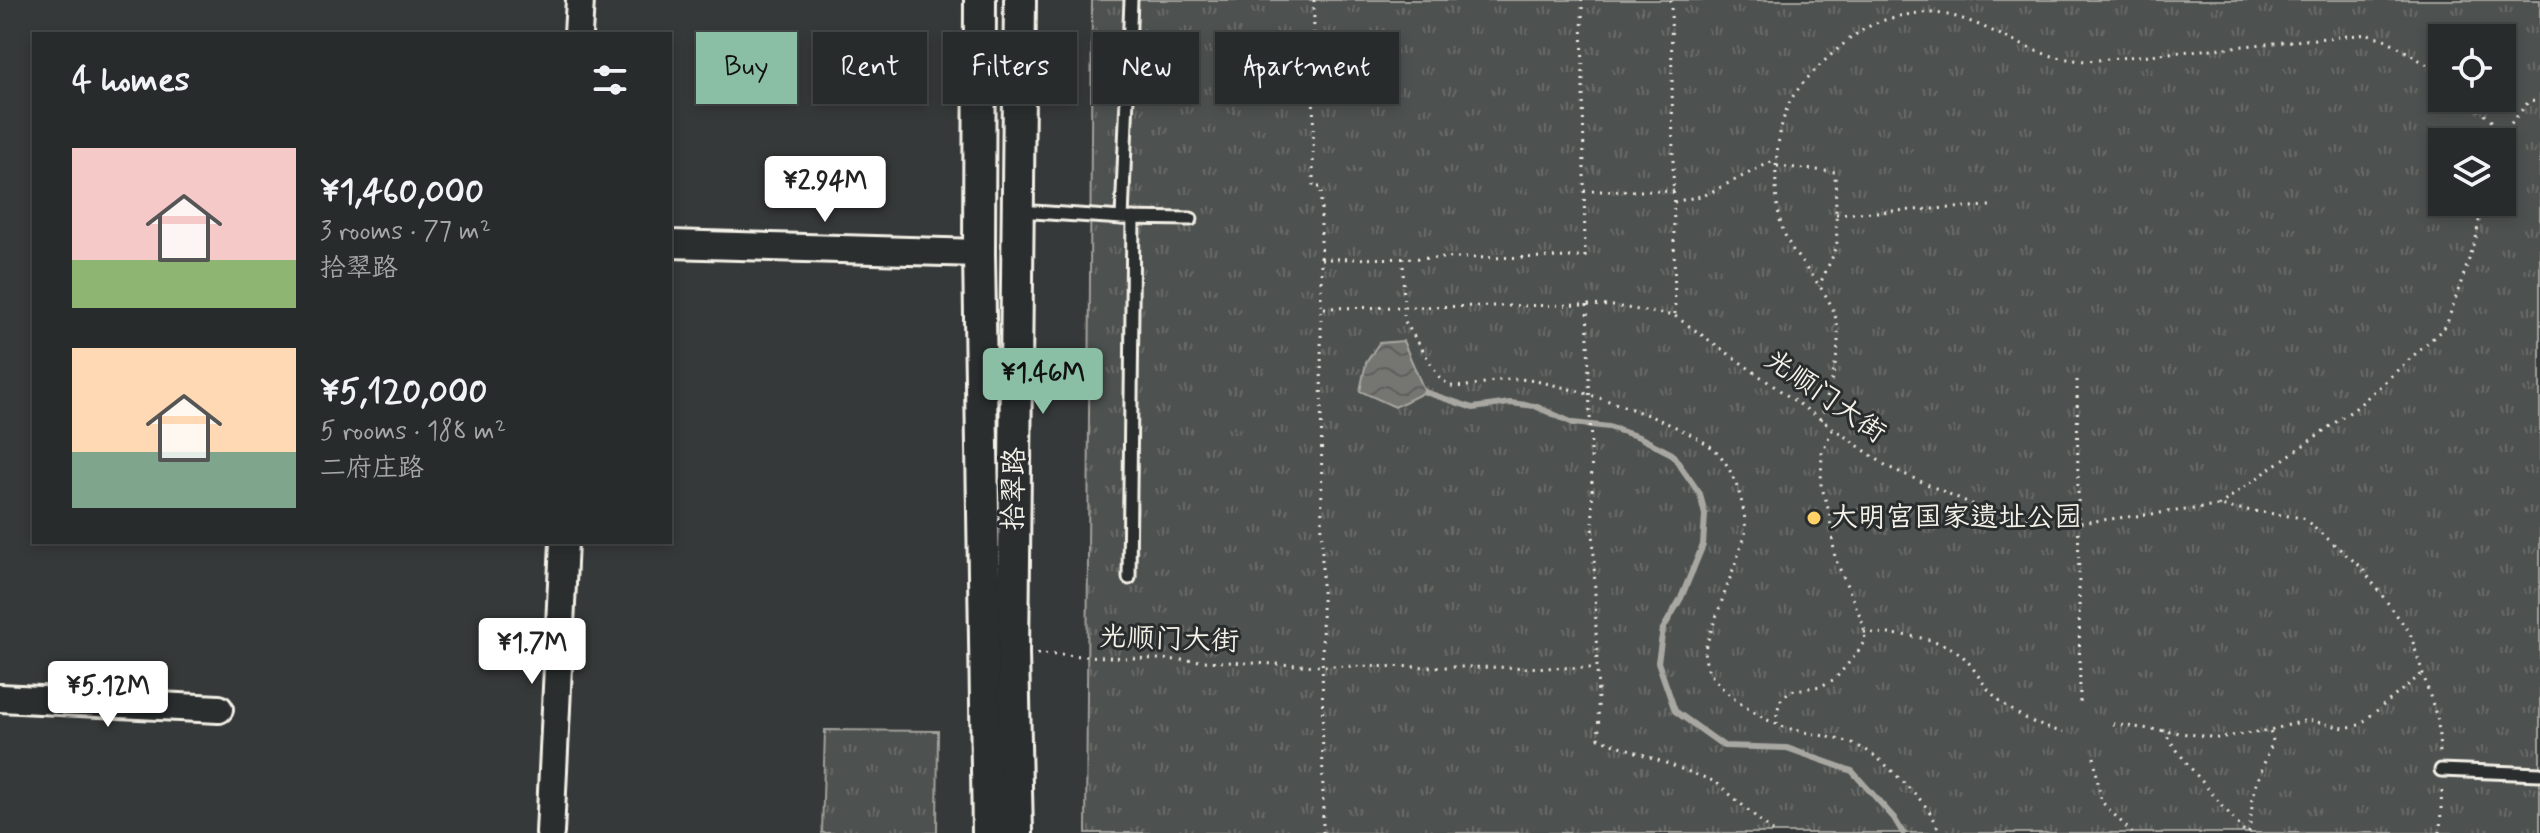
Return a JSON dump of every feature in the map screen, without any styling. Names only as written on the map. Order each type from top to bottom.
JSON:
[{"type":"main road","name":"拾翠路","points":[[980,0],[979,253],[988,833]]},
{"type":"main road","name":"拾翠路","points":[[1017,833],[1013,653],[1020,0]]},
{"type":"street","points":[[578,32],[580,0]]},
{"type":"street","points":[[589,32],[591,0]]},
{"type":"street","points":[[672,244],[979,253]]},
{"type":"street","points":[[550,833],[564,544]]},
{"type":"street","points":[[0,698],[219,709]]},
{"type":"lane","points":[[1129,578],[1131,0]]},
{"type":"lane","points":[[1019,210],[1191,219]]},
{"type":"lane","points":[[2441,770],[2540,774]]},
{"type":"path","points":[[1314,0],[1313,187],[1321,187],[1323,833]]},
{"type":"path","points":[[1321,259],[1585,257],[1582,0]]},
{"type":"path","points":[[1671,0],[1675,316]]},
{"type":"path","points":[[1821,420],[1838,346],[1837,323],[1832,305],[1792,249],[1782,229],[1777,166],[1780,132],[1790,100],[1807,77],[1862,30],[1891,18],[1919,13],[1943,14],[1975,22],[2034,50],[2063,59],[2087,61],[2368,34],[2387,40],[2428,65]]},
{"type":"path","points":[[2508,128],[2530,100],[2540,101]]},
{"type":"path","points":[[2482,112],[2499,128]]},
{"type":"path","points":[[1674,202],[1705,195],[1778,159]]},
{"type":"path","points":[[1777,166],[1835,172],[1837,247],[1819,287]]},
{"type":"path","points":[[1584,191],[1675,191]]},
{"type":"path","points":[[1836,214],[1990,206]]},
{"type":"path","points":[[2218,506],[2357,407],[2446,326],[2476,239],[2480,216]]},
{"type":"path","points":[[1403,258],[1404,320],[1440,378],[1450,386],[1473,387],[1491,380],[1539,382],[1660,419],[1703,441],[1719,453],[1745,507],[1747,521],[1745,536],[1704,651],[1708,669],[1720,684],[1760,717],[1787,728],[1836,738],[1863,748],[1888,767],[1920,799],[1939,833]]},
{"type":"path","points":[[1587,305],[1599,738],[1716,782],[1774,833]]},
{"type":"path","name":"光顺门大街","points":[[1321,308],[1587,305],[1675,316],[1888,467],[1981,508],[2061,525],[2218,506],[2303,518],[2361,567],[2410,633],[2438,721],[2443,797],[2440,833]]},
{"type":"path","points":[[2077,380],[2080,703]]},
{"type":"path","points":[[1777,724],[1781,700],[1790,691],[1821,686],[1835,679],[1865,640],[1864,625],[1835,558],[1829,512],[1821,484],[1822,452],[1833,428]]},
{"type":"path","points":[[1864,632],[1915,637],[1952,648],[2012,710],[2031,722],[2063,732]]},
{"type":"path","name":"光顺门大街","points":[[1013,653],[1323,666],[1596,668]]},
{"type":"path","points":[[2113,724],[2218,738],[2308,720],[2344,728],[2359,725],[2423,673]]},
{"type":"path","points":[[2163,730],[2180,755],[2247,833]]},
{"type":"path","points":[[2247,833],[2254,789],[2273,741],[2270,730]]},
{"type":"path","points":[[2094,757],[2101,801],[2132,833]]},
{"type":"green space","name":"大明宫国家遗址公园","points":[[1092,0],[2540,0],[2540,833],[1086,833]]},
{"type":"green space","points":[[825,730],[938,731],[937,833],[822,833]]},
{"type":"water","points":[[1403,341],[1425,392],[1395,407],[1360,391],[1366,363],[1379,343]]},
{"type":"waterway","points":[[1425,392],[1473,408],[1510,403],[1535,406],[1573,423],[1609,427],[1639,437],[1672,454],[1700,494],[1705,515],[1703,545],[1681,598],[1663,629],[1658,662],[1675,711],[1724,746],[1787,748],[1852,771],[1894,818],[1903,833]]},
{"type":"place","name":"大明宫国家遗址公园","points":[[1814,518]]}]
